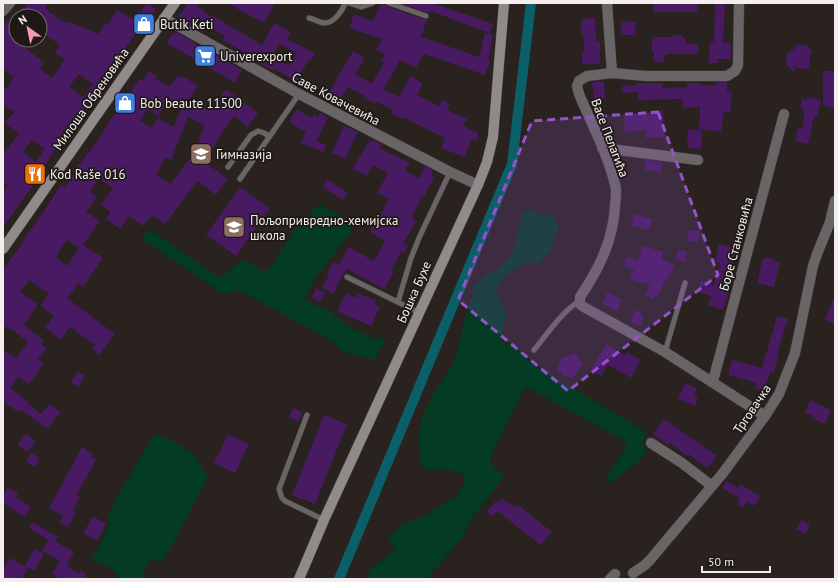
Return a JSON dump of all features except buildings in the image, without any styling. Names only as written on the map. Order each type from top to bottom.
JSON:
[{"type":"main road","name":"Милоша Обреновића","points":[[3,249],[174,3]]},
{"type":"main road","name":"Бошка Бухе","points":[[299,579],[324,520],[478,185],[493,137],[504,3]]},
{"type":"street","points":[[3,11],[10,3]]},
{"type":"street","points":[[607,3],[612,73]]},
{"type":"street","name":"Васе Пелагића","points":[[579,301],[599,267],[605,253],[615,215],[616,190],[602,148],[579,94],[577,86],[580,79],[584,77],[612,73],[667,77],[730,75],[735,71],[738,65],[739,3]]},
{"type":"street","name":"Саве Ковачевића","points":[[164,18],[298,94],[478,185]]},
{"type":"street","name":"Боре Станковића","points":[[713,381],[784,114]]},
{"type":"street","points":[[602,148],[698,160]]},
{"type":"street","name":"Трговачка","points":[[633,572],[645,565],[650,560],[712,486],[765,416],[779,394],[795,353],[816,254],[830,222],[835,200]]},
{"type":"street","points":[[579,301],[584,307],[665,352],[713,381],[765,416]]},
{"type":"street","points":[[651,443],[682,463],[712,486]]},
{"type":"lane","points":[[309,18],[325,23],[331,21],[343,8],[345,3]]},
{"type":"lane","points":[[349,3],[361,7],[373,3]]},
{"type":"lane","points":[[389,3],[426,16]]},
{"type":"lane","points":[[240,179],[298,94]]},
{"type":"lane","points":[[228,167],[251,135],[258,131],[269,136]]},
{"type":"lane","points":[[398,302],[411,258],[450,172]]},
{"type":"lane","points":[[347,277],[420,313]]},
{"type":"lane","points":[[665,352],[685,284]]},
{"type":"lane","points":[[534,350],[557,321],[579,301]]},
{"type":"lane","points":[[307,415],[279,489],[282,498],[285,501],[324,520]]},
{"type":"highlighted area","points":[[658,112],[718,275],[568,391],[458,300],[532,121]]},
{"type":"green space","points":[[320,204],[352,222],[351,232],[313,281],[304,299],[321,308],[330,310],[349,327],[375,339],[381,337],[386,340],[375,360],[344,352],[332,342],[278,311],[237,290],[223,294],[142,239],[149,229],[220,278],[241,261],[248,261],[262,271],[270,269],[291,234]]},
{"type":"green space","points":[[531,210],[541,216],[551,214],[559,226],[551,251],[538,264],[526,262],[504,277],[496,290],[506,313],[501,341],[507,345],[514,343],[531,363],[646,432],[644,439],[645,456],[609,484],[605,480],[627,445],[621,439],[527,387],[522,393],[490,458],[493,466],[505,475],[472,518],[463,537],[427,579],[368,579],[369,570],[395,551],[389,538],[398,527],[426,515],[456,496],[464,485],[465,475],[446,469],[427,471],[420,462],[421,450],[417,444],[422,417],[433,395],[454,362],[475,284],[499,268],[510,257],[514,249],[522,212]]},
{"type":"green space","points":[[156,434],[171,440],[193,454],[208,477],[163,562],[152,559],[146,566],[143,574],[150,579],[116,579],[117,575],[111,568],[92,560],[110,523],[108,517],[116,499],[152,438]]},
{"type":"waterway","points":[[339,579],[512,164],[531,3]]},
{"type":"place","name":"Butik Keti","points":[[144,24]]},
{"type":"place","name":"Univerexport","points":[[205,56]]},
{"type":"place","name":"Bob beaute 11500","points":[[125,103]]},
{"type":"place","name":"Гимназија","points":[[201,154]]},
{"type":"place","name":"Kod Raše 016","points":[[35,174]]},
{"type":"place","name":"Пољопривредно-хемијска школа","points":[[234,227]]}]
